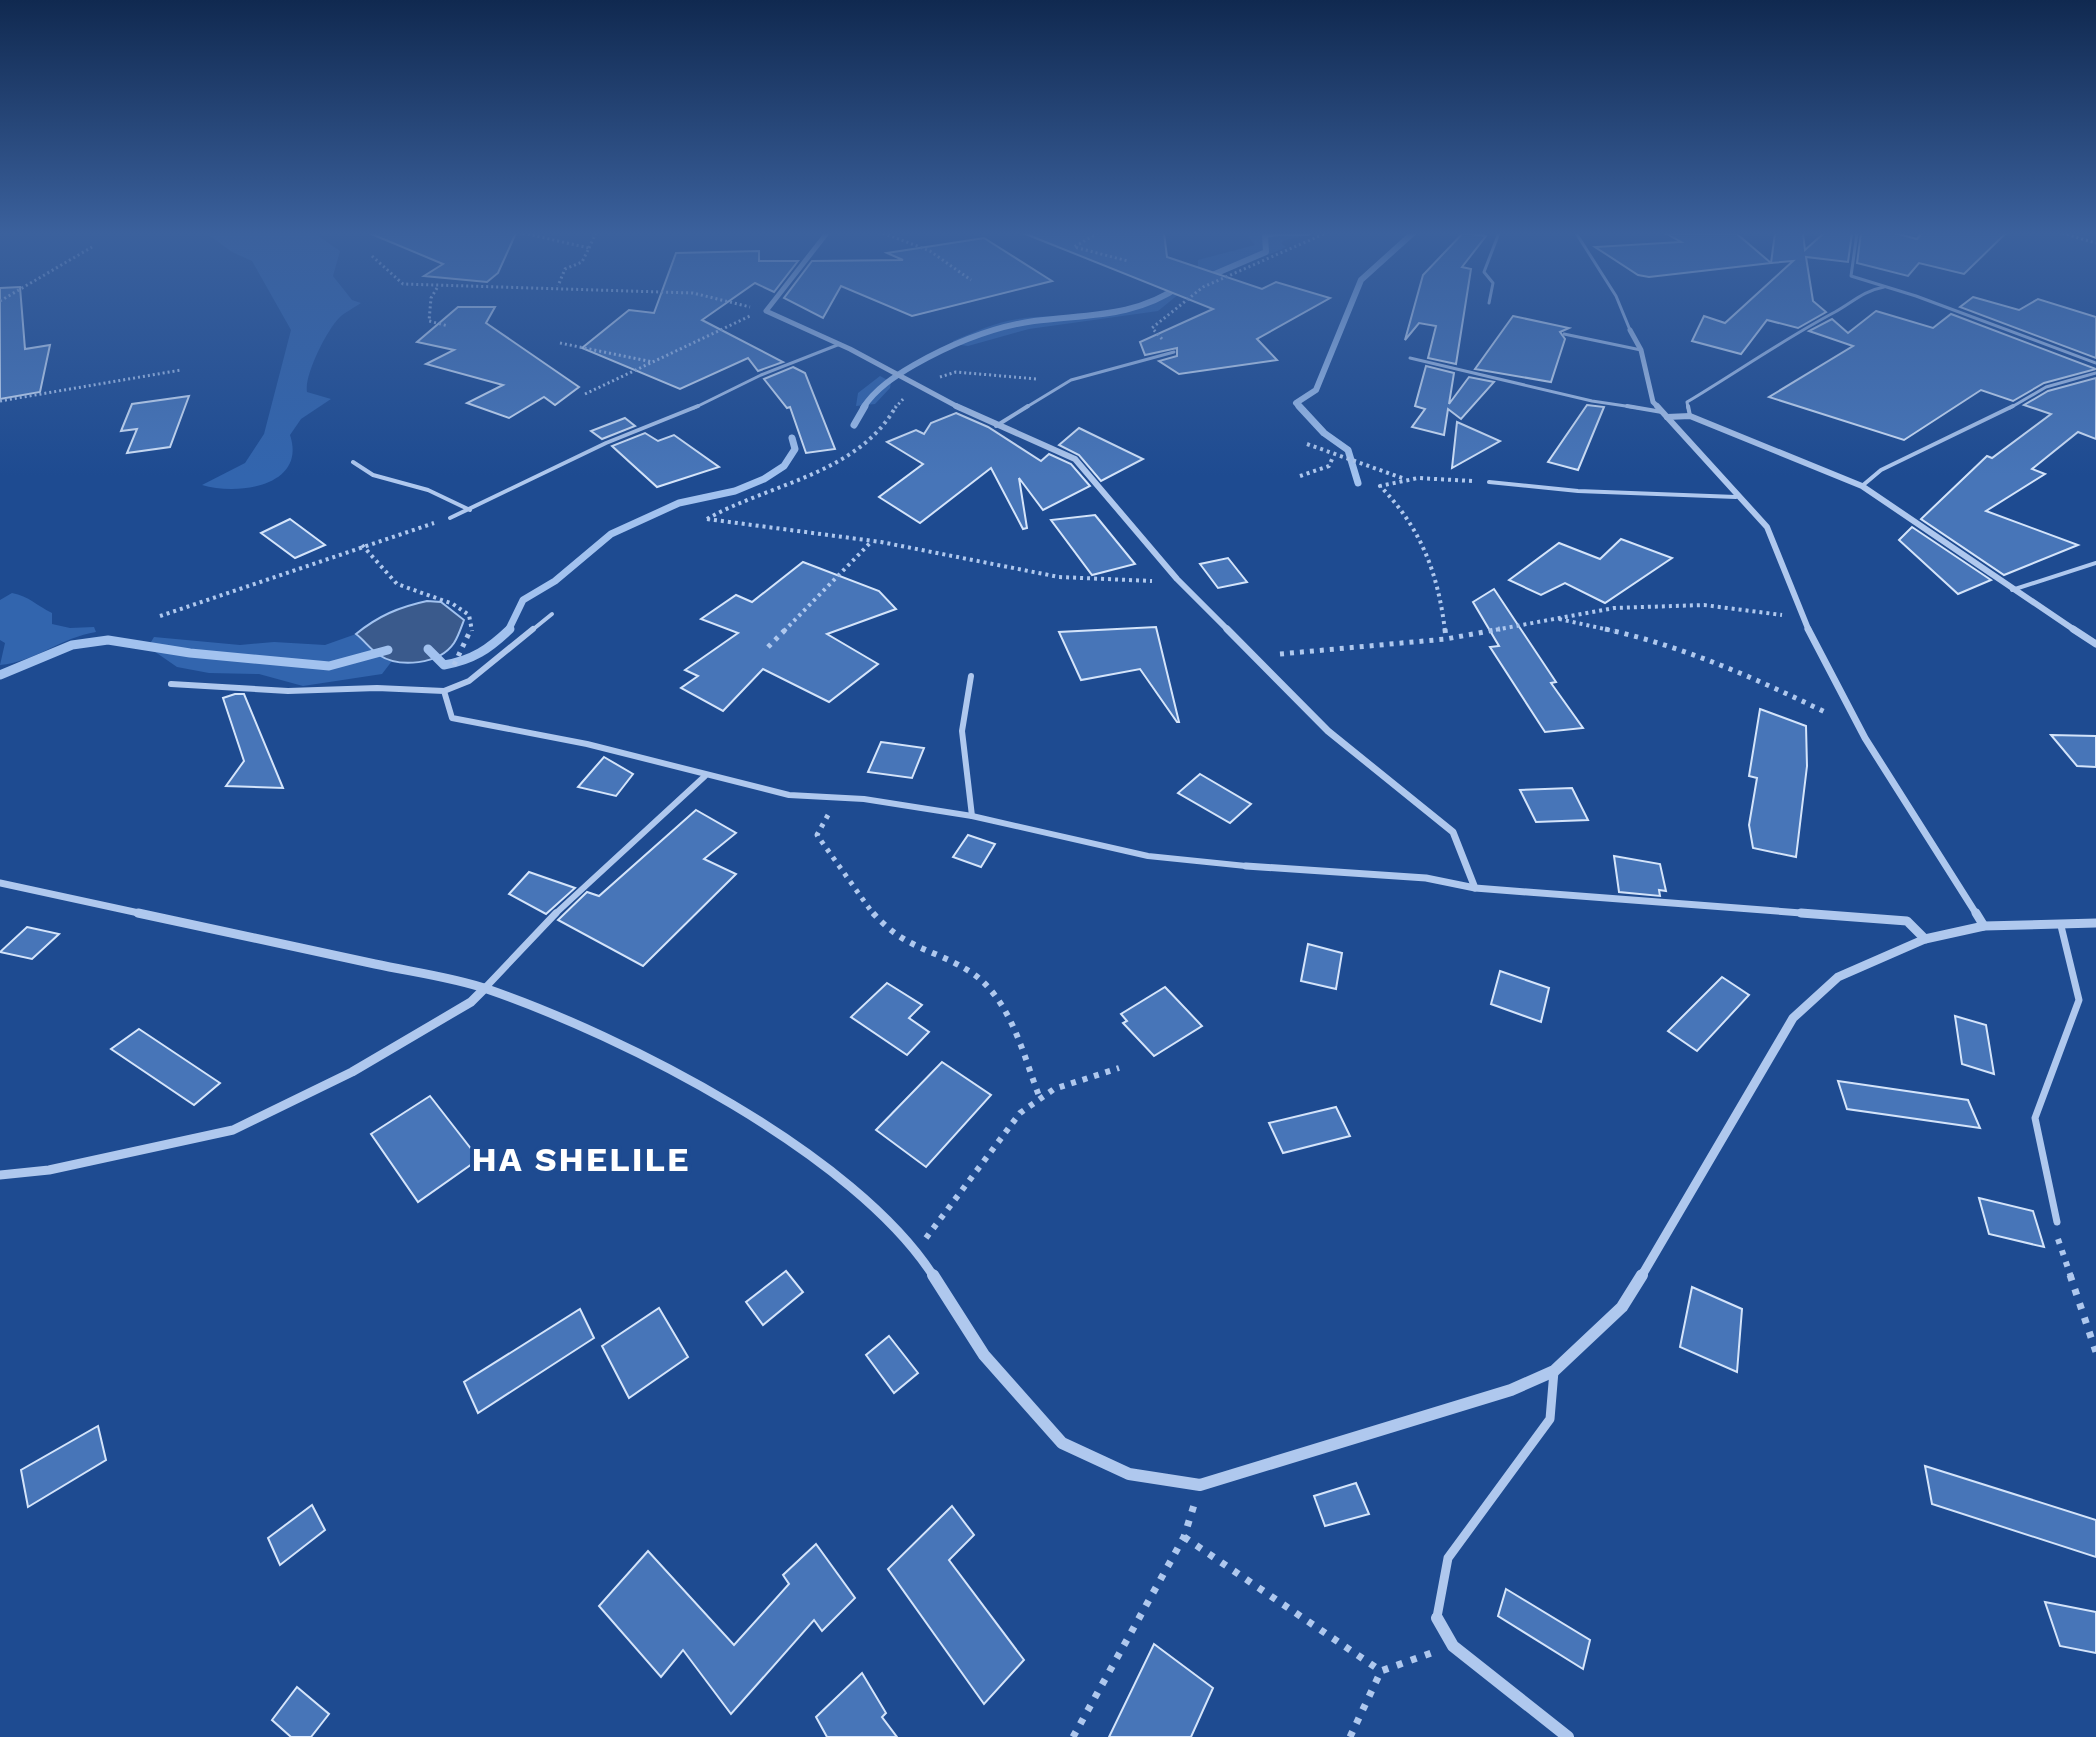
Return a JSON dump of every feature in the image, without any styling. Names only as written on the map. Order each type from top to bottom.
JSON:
[{"type":"street","points":[[776,314],[840,344],[912,385],[996,426],[1075,459],[1177,579],[1328,731],[1453,832],[1475,888]]},
{"type":"street","points":[[1630,330],[1641,350],[1653,402],[1736,497],[1767,527],[1803,618],[1865,738],[1984,926]]},
{"type":"street","points":[[1664,414],[1690,416],[1862,486],[2011,590],[2096,644]]},
{"type":"street","points":[[1246,866],[1426,878],[1475,888],[1907,921],[1925,939]]},
{"type":"street","points":[[0,883],[485,988],[579,1025],[712,1092],[833,1171],[916,1248],[984,1355],[1062,1443],[1129,1474],[1200,1485],[1511,1390],[1554,1371],[1622,1307],[1697,1186],[1793,1018],[1838,977],[1925,939],[1984,926],[2096,923]]},
{"type":"street","points":[[0,1175],[49,1170],[233,1130],[352,1072],[471,1002],[485,988]]},
{"type":"street","points":[[1437,1618],[1453,1646],[1568,1737]]},
{"type":"lane","points":[[1623,314],[1630,330]]},
{"type":"lane","points":[[1690,416],[1687,402],[1827,314]]},
{"type":"lane","points":[[1964,314],[2096,363]]},
{"type":"lane","points":[[1564,334],[1641,350]]},
{"type":"lane","points":[[450,518],[606,443],[677,417],[761,375],[840,344]]},
{"type":"lane","points":[[996,426],[1061,386],[1098,371],[1174,352]]},
{"type":"lane","points":[[1410,358],[1592,401],[1664,414]]},
{"type":"lane","points":[[1862,486],[1881,470],[2007,410],[2046,387],[2096,373]]},
{"type":"lane","points":[[353,462],[373,475],[428,490],[470,510]]},
{"type":"lane","points":[[1489,482],[1578,491],[1736,497]]},
{"type":"lane","points":[[2011,590],[2096,563]]},
{"type":"lane","points":[[171,684],[288,691],[377,688],[444,691],[469,681],[552,614]]},
{"type":"lane","points":[[971,676],[962,731],[972,816]]},
{"type":"lane","points":[[444,691],[452,718],[587,744],[789,795],[837,796],[972,816],[1148,856],[1246,866]]},
{"type":"lane","points":[[485,988],[559,910],[705,776]]},
{"type":"lane","points":[[2057,1222],[2035,1118],[2079,1000],[2061,926]]},
{"type":"lane","points":[[1437,1618],[1448,1558],[1550,1419],[1554,1371]]},
{"type":"path","points":[[430,314],[429,321],[448,326]]},
{"type":"path","points":[[585,394],[758,314]]},
{"type":"path","points":[[1169,314],[1152,328],[1174,352]]},
{"type":"path","points":[[560,343],[653,362]]},
{"type":"path","points":[[0,401],[181,370]]},
{"type":"path","points":[[912,385],[956,372],[1036,378],[1061,386]]},
{"type":"path","points":[[920,389],[898,401],[887,423],[863,445],[837,462],[725,508],[707,519],[873,540],[981,565],[1101,581],[1177,579]]},
{"type":"path","points":[[1307,444],[1333,457],[1390,470],[1405,479]]},
{"type":"path","points":[[1300,476],[1329,466],[1333,457]]},
{"type":"path","points":[[1446,639],[1443,606],[1428,548],[1405,510],[1380,486],[1405,479],[1489,482]]},
{"type":"path","points":[[160,616],[362,545],[450,518]]},
{"type":"path","points":[[768,647],[873,540]]},
{"type":"path","points":[[362,545],[397,584],[453,604],[469,615],[472,633],[454,664],[455,674],[469,681]]},
{"type":"path","points":[[1253,656],[1446,639],[1614,608],[1704,605],[1803,618]]},
{"type":"path","points":[[1556,619],[1654,640],[1757,679],[1830,714]]},
{"type":"path","points":[[837,796],[817,835],[874,915],[902,941],[973,974],[1008,1013],[1039,1096]]},
{"type":"path","points":[[916,1248],[943,1222],[998,1137],[1039,1096],[1119,1068]]},
{"type":"path","points":[[2057,1222],[2059,1249],[2096,1352]]},
{"type":"path","points":[[1073,1737],[1184,1537],[1200,1485]]},
{"type":"path","points":[[1184,1537],[1381,1671]]},
{"type":"path","points":[[1350,1737],[1381,1671],[1453,1646]]},
{"type":"shaded area","points":[[282,314],[344,314],[334,324],[317,353],[307,384],[307,392],[331,399],[301,419],[290,435],[293,452],[288,466],[279,476],[266,483],[233,489],[202,485],[245,463],[264,434],[291,330]]},
{"type":"shaded area","points":[[1136,314],[1029,329],[968,346],[954,344],[953,341],[1010,320]]},
{"type":"shaded area","points":[[880,376],[891,382],[890,388],[875,404],[856,406],[858,393]]},
{"type":"shaded area","points":[[12,593],[52,613],[52,624],[70,628],[94,627],[96,632],[25,659],[0,665],[5,643],[0,640],[0,600]]},
{"type":"shaded area","points":[[427,601],[441,602],[464,620],[454,643],[439,656],[418,662],[397,662],[379,655],[356,634],[389,613]]},
{"type":"shaded area","points":[[356,634],[378,654],[392,661],[382,674],[303,686],[259,674],[209,673],[177,667],[148,647],[154,637],[240,645],[274,642],[325,645]]},
{"type":"building","points":[[0,314],[22,314],[25,349],[50,345],[40,392],[0,399]]},
{"type":"building","points":[[450,314],[491,314],[486,323],[579,387],[555,405],[544,397],[509,418],[467,403],[503,385],[426,364],[454,350],[417,342]]},
{"type":"building","points":[[624,314],[711,314],[702,320],[783,362],[758,371],[748,358],[680,389],[582,348]]},
{"type":"building","points":[[1202,314],[1301,314],[1257,339],[1277,360],[1179,374],[1159,361],[1177,356],[1177,348],[1145,355],[1140,342]]},
{"type":"building","points":[[1412,314],[1464,314],[1456,364],[1428,358],[1436,326],[1419,323],[1405,340]]},
{"type":"building","points":[[1735,314],[1822,314],[1798,328],[1767,320],[1741,354],[1692,341],[1704,316],[1725,323]]},
{"type":"building","points":[[1872,314],[1886,314],[1933,328],[1951,314],[2096,369],[2044,383],[2013,401],[1981,390],[1904,440],[1769,397],[1853,346],[1809,331],[1832,319],[1848,333]]},
{"type":"building","points":[[1979,314],[2087,314],[2096,317],[2096,358]]},
{"type":"building","points":[[1513,316],[1569,328],[1560,332],[1565,339],[1551,382],[1475,369]]},
{"type":"building","points":[[1426,366],[1454,373],[1449,404],[1469,377],[1494,382],[1461,419],[1448,409],[1444,435],[1412,427],[1425,409],[1415,406]]},
{"type":"building","points":[[793,367],[805,373],[835,449],[806,453],[790,407],[787,408],[764,379]]},
{"type":"building","points":[[2096,378],[2096,439],[2078,432],[2032,469],[2045,474],[1986,511],[2078,545],[2004,575],[1921,519],[1987,456],[1992,458],[2051,414],[2024,405],[2048,391]]},
{"type":"building","points":[[189,396],[170,447],[127,453],[137,429],[121,431],[132,404]]},
{"type":"building","points":[[1587,405],[1604,407],[1578,470],[1548,462]]},
{"type":"building","points":[[956,413],[988,427],[1041,461],[1049,454],[1071,464],[1090,486],[1043,510],[1019,478],[1027,528],[1023,529],[991,468],[920,523],[879,497],[923,464],[887,442],[916,430],[924,434],[931,423]]},
{"type":"building","points":[[625,418],[635,426],[602,439],[591,431]]},
{"type":"building","points":[[1457,422],[1500,441],[1452,468]]},
{"type":"building","points":[[1079,428],[1143,459],[1101,481],[1079,455],[1059,445]]},
{"type":"building","points":[[645,433],[658,441],[674,435],[719,467],[657,487],[612,446]]},
{"type":"building","points":[[1095,515],[1135,564],[1092,575],[1051,520]]},
{"type":"building","points":[[290,519],[325,545],[295,558],[261,533]]},
{"type":"building","points":[[1912,527],[1991,580],[1958,594],[1899,540]]},
{"type":"building","points":[[1621,539],[1672,558],[1605,603],[1565,583],[1541,595],[1509,580],[1559,543],[1600,559]]},
{"type":"building","points":[[1228,558],[1247,582],[1218,588],[1200,564]]},
{"type":"building","points":[[803,562],[879,591],[896,609],[827,634],[878,664],[829,702],[763,669],[723,711],[681,688],[698,676],[685,670],[738,633],[701,619],[736,595],[752,602]]},
{"type":"building","points":[[1494,589],[1556,682],[1551,683],[1583,728],[1545,732],[1490,647],[1499,646],[1473,602]]},
{"type":"building","points":[[1156,627],[1179,722],[1140,669],[1081,680],[1059,632]]},
{"type":"building","points":[[244,694],[283,788],[226,786],[244,761],[223,698]]},
{"type":"building","points":[[1760,709],[1806,726],[1807,766],[1796,857],[1753,848],[1749,825],[1757,778],[1749,776]]},
{"type":"building","points":[[2051,735],[2096,736],[2096,767],[2077,766]]},
{"type":"building","points":[[881,742],[924,748],[912,778],[868,772]]},
{"type":"building","points":[[604,757],[633,774],[616,796],[578,787]]},
{"type":"building","points":[[1200,774],[1251,804],[1230,823],[1178,793]]},
{"type":"building","points":[[1572,788],[1588,820],[1536,822],[1520,790]]},
{"type":"building","points":[[696,810],[736,833],[704,859],[736,874],[643,966],[558,920],[587,892],[599,896]]},
{"type":"building","points":[[968,835],[995,844],[981,867],[953,857]]},
{"type":"building","points":[[1614,856],[1660,864],[1666,891],[1659,890],[1660,896],[1619,892]]},
{"type":"building","points":[[529,872],[575,888],[546,914],[509,894]]},
{"type":"building","points":[[27,927],[59,934],[32,959],[0,952]]},
{"type":"building","points":[[1308,944],[1342,953],[1336,989],[1301,981]]},
{"type":"building","points":[[1500,971],[1549,988],[1541,1022],[1491,1004]]},
{"type":"building","points":[[1722,977],[1749,995],[1697,1051],[1668,1031]]},
{"type":"building","points":[[887,983],[922,1005],[909,1018],[929,1032],[907,1055],[851,1017]]},
{"type":"building","points":[[1165,987],[1202,1026],[1154,1056],[1123,1023],[1127,1021],[1121,1014]]},
{"type":"building","points":[[1955,1016],[1986,1025],[1994,1074],[1962,1064]]},
{"type":"building","points":[[139,1029],[220,1083],[194,1105],[111,1049]]},
{"type":"building","points":[[942,1062],[991,1095],[926,1167],[876,1130]]},
{"type":"building","points":[[1838,1081],[1968,1100],[1980,1128],[1847,1109]]},
{"type":"building","points":[[430,1096],[479,1159],[418,1202],[371,1134]]},
{"type":"building","points":[[1336,1107],[1350,1136],[1283,1153],[1269,1123]]},
{"type":"building","points":[[1979,1198],[2033,1211],[2044,1247],[1989,1234]]},
{"type":"building","points":[[786,1271],[803,1292],[763,1325],[746,1302]]},
{"type":"building","points":[[1692,1287],[1742,1309],[1737,1372],[1680,1347]]},
{"type":"building","points":[[659,1308],[688,1357],[629,1398],[602,1346]]},
{"type":"building","points":[[580,1309],[594,1338],[478,1413],[464,1382]]},
{"type":"building","points":[[889,1336],[918,1373],[894,1393],[866,1355]]},
{"type":"building","points":[[98,1426],[106,1460],[28,1507],[21,1470]]},
{"type":"building","points":[[1925,1466],[2096,1520],[2096,1557],[1932,1504]]},
{"type":"building","points":[[1356,1483],[1369,1514],[1325,1526],[1314,1496]]},
{"type":"building","points":[[312,1505],[325,1530],[280,1565],[268,1538]]},
{"type":"building","points":[[952,1506],[974,1535],[949,1560],[1024,1660],[984,1704],[888,1569]]},
{"type":"building","points":[[816,1544],[855,1598],[822,1631],[814,1620],[731,1714],[683,1650],[661,1677],[599,1606],[648,1551],[734,1645],[789,1584],[783,1575]]},
{"type":"building","points":[[1506,1589],[1590,1640],[1583,1669],[1498,1616]]},
{"type":"building","points":[[2045,1602],[2096,1612],[2096,1653],[2060,1646]]},
{"type":"building","points":[[1154,1644],[1213,1688],[1191,1737],[1109,1737]]},
{"type":"building","points":[[862,1673],[886,1713],[882,1717],[897,1737],[827,1737],[816,1717]]},
{"type":"building","points":[[297,1687],[329,1714],[311,1737],[291,1737],[272,1720]]},
{"type":"waterway","points":[[863,408],[879,389],[900,374],[972,337],[1034,321],[1100,314]]},
{"type":"waterway","points":[[1299,406],[1296,403],[1316,390],[1347,314]]},
{"type":"waterway","points":[[854,425],[865,406]]},
{"type":"waterway","points":[[1299,406],[1324,433],[1348,450],[1358,483]]},
{"type":"waterway","points":[[508,631],[523,600],[555,581],[611,534],[679,503],[735,491],[764,479],[784,466],[795,449],[792,438]]},
{"type":"waterway","points":[[428,649],[444,665],[454,663],[480,653],[508,631]]},
{"type":"waterway","points":[[0,675],[72,645],[108,640],[190,653],[329,666],[388,650]]},
{"type":"district","name":"HA SHELILE","points":[[581,1159]]}]
